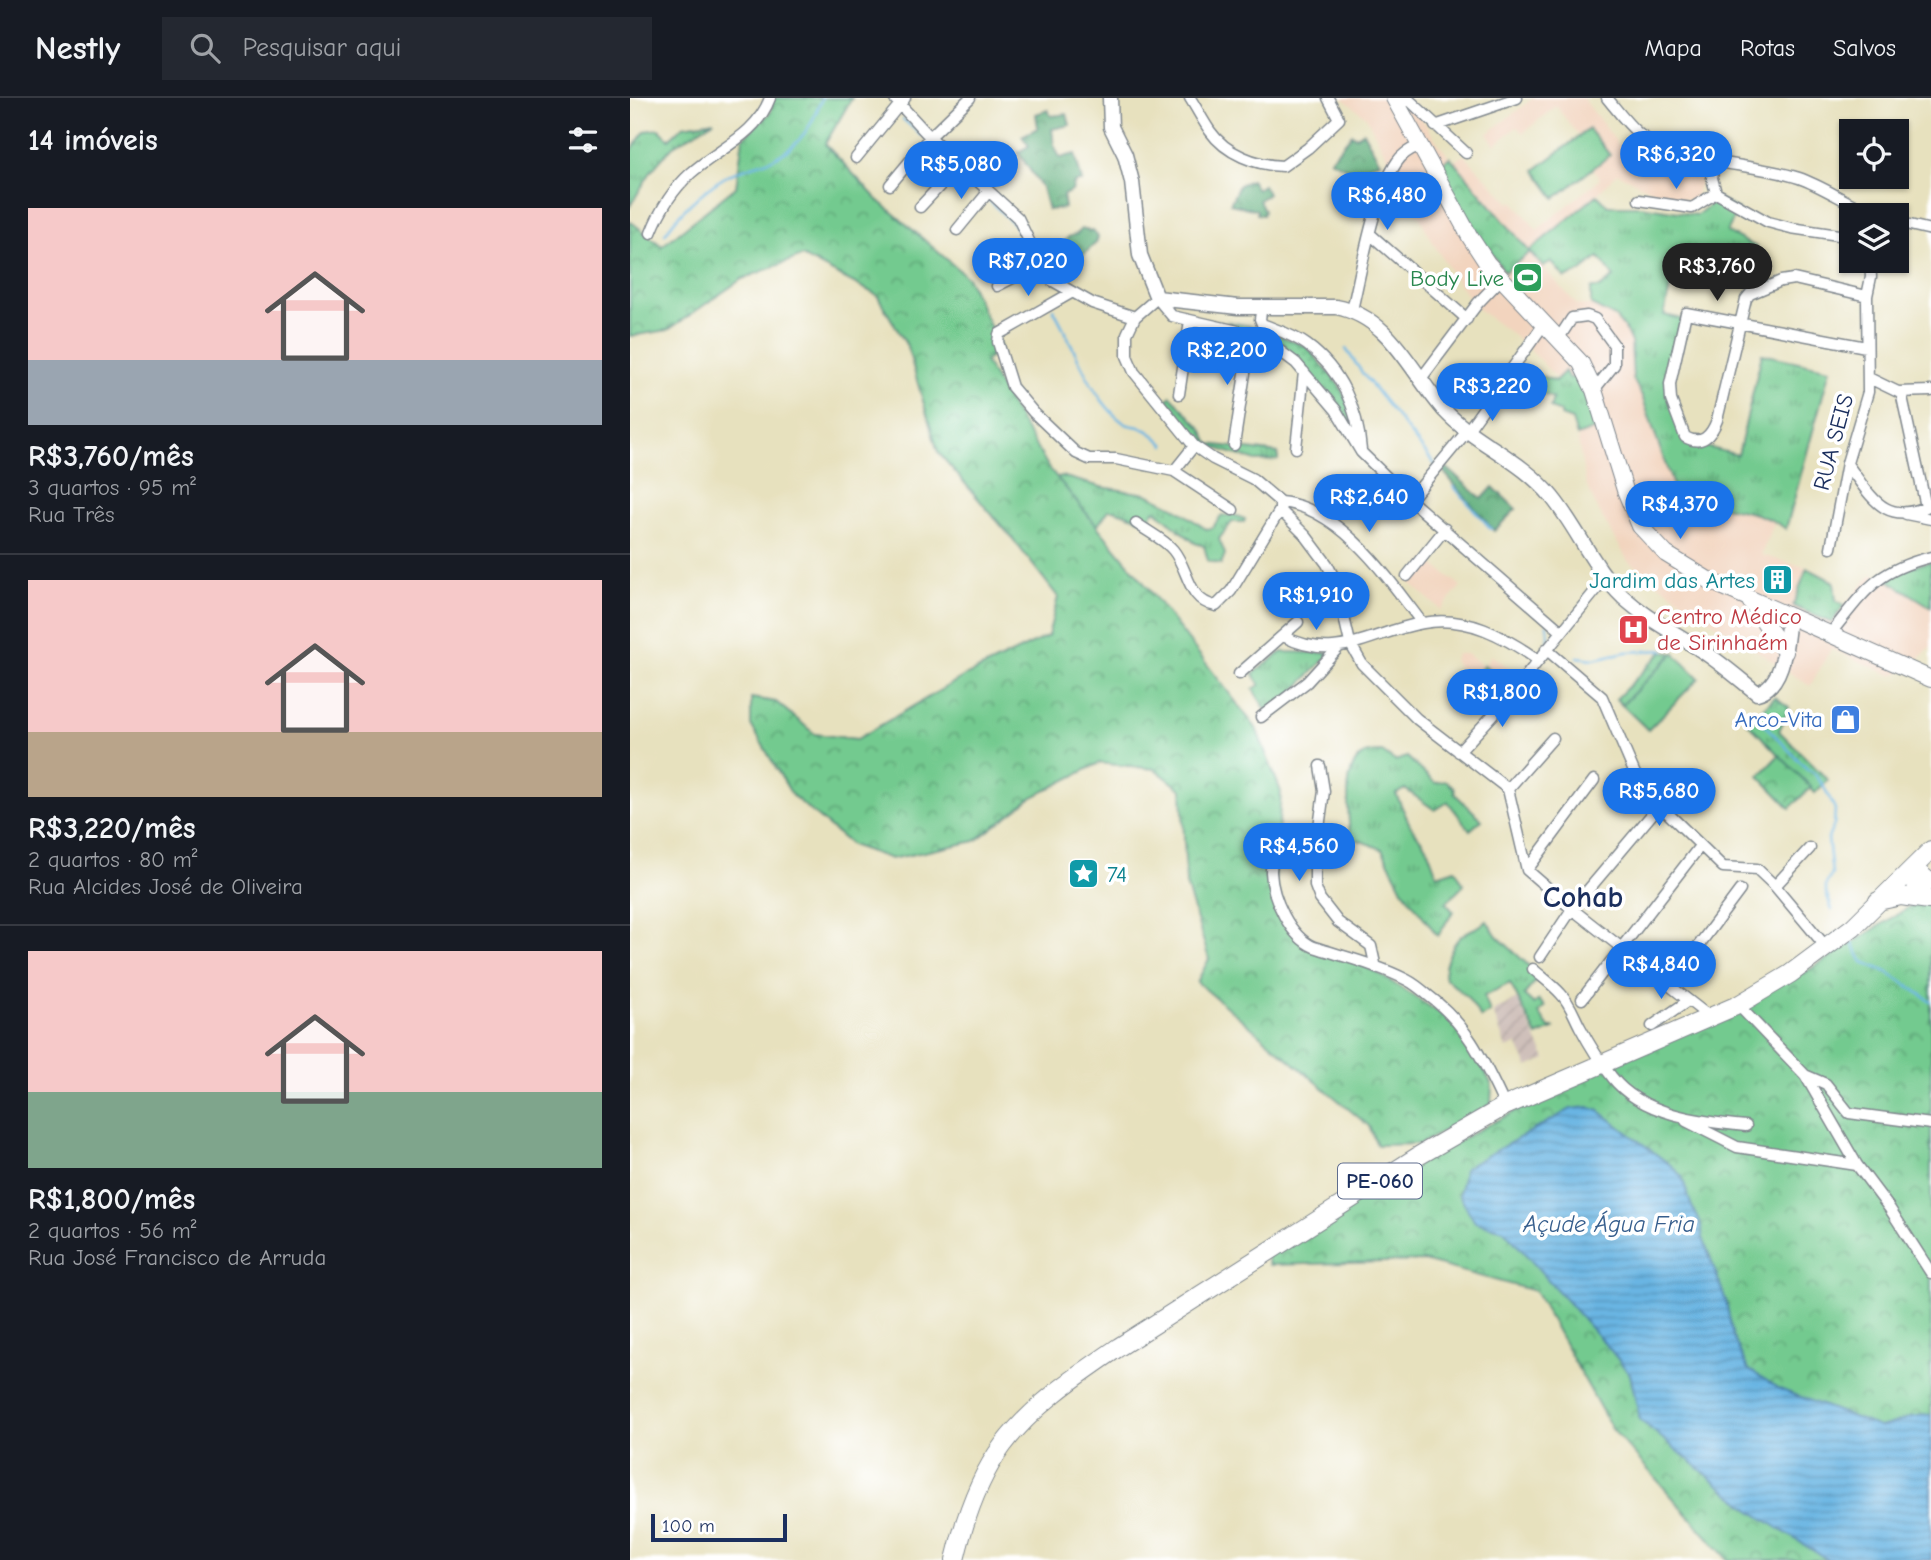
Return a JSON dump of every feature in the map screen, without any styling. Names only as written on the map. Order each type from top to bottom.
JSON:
[{"type":"main road","points":[[1394,98],[1470,237],[1500,280],[1581,363],[1594,390],[1637,522],[1645,533],[1666,554],[1689,570],[1789,617],[1931,678]]},
{"type":"main road","points":[[1749,599],[1785,652]]},
{"type":"main road","name":"PE-060","points":[[955,1560],[963,1529],[976,1497],[1003,1445],[1032,1413],[1073,1380],[1119,1347],[1420,1155],[1505,1106],[1711,1018],[1790,974],[1853,927],[1931,850]]},
{"type":"main road","points":[[1910,871],[1914,885],[1930,894]]},
{"type":"main road","points":[[1878,901],[1930,894]]},
{"type":"street","points":[[652,233],[663,208],[677,188],[698,167],[745,134],[764,112],[769,98]]},
{"type":"street","points":[[890,185],[930,137],[970,98]]},
{"type":"street","points":[[1110,98],[1111,127],[1125,155],[1132,181],[1140,255],[1157,298],[1169,314],[1251,334],[1272,345],[1296,363],[1336,410],[1361,452],[1410,500],[1445,529],[1553,641],[1602,697],[1639,783],[1659,806],[1723,867],[1758,869],[1827,948]]},
{"type":"street","points":[[1190,98],[1211,132],[1225,147],[1253,162],[1283,166],[1308,148],[1339,119],[1328,98]]},
{"type":"street","points":[[1407,98],[1466,153]]},
{"type":"street","points":[[1435,126],[1517,98]]},
{"type":"street","points":[[1607,98],[1632,128],[1648,140],[1673,150],[1800,178],[1843,203]]},
{"type":"street","points":[[856,159],[900,100],[930,137],[1022,223],[1040,264],[1051,280],[1071,293],[1135,317]]},
{"type":"street","points":[[1352,310],[1370,234],[1387,180],[1398,161],[1419,146]]},
{"type":"street","points":[[1715,160],[1712,178],[1716,193],[1768,222],[1839,235]]},
{"type":"street","points":[[920,207],[960,164]]},
{"type":"street","points":[[957,230],[989,191]]},
{"type":"street","points":[[1639,200],[1692,208],[1716,193]]},
{"type":"street","points":[[1909,225],[1931,230]]},
{"type":"street","points":[[1370,234],[1467,319]]},
{"type":"street","points":[[997,286],[1040,264]]},
{"type":"street","points":[[1866,347],[1741,324],[1686,313],[1670,384],[1671,400],[1685,437],[1693,441],[1701,440],[1708,438],[1713,431],[1741,324],[1746,299],[1750,294],[1782,281],[1800,280],[1867,296],[1871,273]]},
{"type":"street","points":[[1420,380],[1488,290],[1500,280]]},
{"type":"street","points":[[1071,293],[1001,331],[997,338],[1012,387],[1067,446],[1082,457],[1116,459],[1174,471],[1233,510]]},
{"type":"street","name":"RUA SEIS","points":[[1831,548],[1847,464],[1868,392],[1867,296]]},
{"type":"street","points":[[1711,1018],[1572,909],[1527,870],[1508,789],[1417,719],[1362,664],[1350,643],[1336,582],[1327,564],[1280,506],[1253,479],[1194,446],[1130,365],[1126,340],[1129,326],[1135,317],[1157,298],[1238,307],[1313,305],[1352,310],[1384,331],[1446,412],[1537,480],[1560,507],[1605,579],[1656,623],[1699,649],[1758,693],[1765,690],[1780,671],[1789,617]]},
{"type":"street","points":[[1262,306],[1262,324],[1310,347],[1343,386],[1359,423],[1361,452]]},
{"type":"street","points":[[1559,338],[1572,318],[1587,316],[1595,319],[1613,342],[1614,365],[1594,390]]},
{"type":"street","points":[[1179,394],[1190,321]]},
{"type":"street","points":[[1410,500],[1468,430],[1544,324]]},
{"type":"street","points":[[1234,444],[1251,334]]},
{"type":"street","points":[[1296,448],[1304,372]]},
{"type":"street","points":[[1869,378],[1901,392],[1931,391]]},
{"type":"street","points":[[1896,513],[1929,506],[1901,392]]},
{"type":"street","points":[[1174,471],[1194,446]]},
{"type":"street","points":[[1847,464],[1879,505],[1896,513],[1931,519]]},
{"type":"street","points":[[1136,523],[1173,551],[1198,598],[1216,606],[1231,591],[1280,506]]},
{"type":"street","points":[[1280,506],[1305,507],[1335,523],[1395,587],[1422,623]]},
{"type":"street","points":[[1407,576],[1445,529]]},
{"type":"street","points":[[1830,634],[1877,579],[1901,565],[1931,557]]},
{"type":"street","points":[[1460,752],[1503,704],[1605,579]]},
{"type":"street","points":[[1239,674],[1298,622]]},
{"type":"street","points":[[1283,636],[1308,647],[1338,648],[1422,623],[1447,622],[1476,626],[1496,634],[1538,660]]},
{"type":"street","points":[[1261,717],[1307,682],[1338,648]]},
{"type":"street","points":[[1508,789],[1553,737]]},
{"type":"street","points":[[1320,766],[1324,791],[1315,857],[1315,886],[1320,899],[1338,922],[1371,946],[1376,968]]},
{"type":"street","points":[[1527,870],[1594,780]]},
{"type":"street","points":[[1540,957],[1572,909],[1659,806]]},
{"type":"street","points":[[1581,999],[1700,846]]},
{"type":"street","points":[[1775,886],[1810,848]]},
{"type":"street","points":[[1274,850],[1272,882],[1285,915],[1303,941],[1408,980],[1454,1016],[1482,1057],[1505,1106]]},
{"type":"street","points":[[1669,985],[1740,890]]},
{"type":"street","points":[[1533,969],[1567,1002],[1613,1079],[1623,1088],[1654,1107],[1677,1115],[1707,1122],[1746,1126]]},
{"type":"street","points":[[1652,1026],[1688,1000]]},
{"type":"street","points":[[1738,1005],[1805,1075],[1857,1165],[1890,1209],[1930,1273]]},
{"type":"street","points":[[1805,1075],[1826,1084],[1849,1113],[1931,1124]]},
{"type":"street","points":[[1677,1115],[1710,1135],[1737,1147],[1857,1165]]},
{"type":"shaded area","points":[[1342,98],[1408,98],[1453,162],[1464,155],[1510,203],[1513,201],[1537,230],[1600,179],[1593,169],[1610,155],[1589,129],[1579,136],[1556,106],[1523,133],[1517,127],[1495,145],[1487,134],[1533,98],[1583,98],[1631,161],[1648,146],[1706,163],[1694,201],[1664,197],[1617,173],[1597,195],[1529,251],[1577,305],[1591,305],[1604,310],[1625,329],[1631,342],[1633,379],[1651,423],[1701,501],[1743,509],[1775,521],[1761,555],[1809,568],[1833,580],[1836,600],[1844,605],[1872,574],[1888,580],[1931,607],[1931,646],[1916,662],[1893,676],[1831,649],[1810,686],[1696,611],[1628,561],[1586,484],[1577,436],[1597,428],[1576,376],[1569,379],[1565,372],[1557,379],[1525,344],[1478,309],[1436,248],[1366,117]]},
{"type":"shaded area","points":[[1427,559],[1461,586],[1441,610],[1408,581]]},
{"type":"shaded area","points":[[1456,654],[1467,654],[1484,666],[1491,655],[1517,673],[1500,697],[1459,668],[1454,661]]},
{"type":"shaded area","points":[[1517,999],[1546,1059],[1528,1067],[1517,1044],[1506,1048],[1493,1012]]},
{"type":"green space","points":[[772,98],[852,98],[825,144],[877,199],[967,277],[1000,347],[985,362],[1049,468],[1141,579],[1256,728],[1281,792],[1275,881],[1293,932],[1376,972],[1452,1021],[1473,1049],[1492,1085],[1491,1104],[1420,1144],[1377,1145],[1369,1126],[1197,982],[1209,959],[1186,884],[1182,790],[1155,769],[1099,763],[1031,798],[975,841],[891,859],[851,845],[792,795],[751,725],[751,698],[776,702],[815,734],[857,739],[963,677],[1048,636],[1058,597],[1012,538],[938,452],[907,346],[877,295],[802,256],[742,279],[668,330],[630,336],[630,221],[662,246],[736,187],[743,138],[771,112]]},
{"type":"green space","points":[[1048,110],[1051,116],[1067,114],[1070,125],[1052,129],[1054,145],[1060,158],[1075,154],[1082,182],[1075,182],[1072,191],[1063,195],[1065,208],[1048,210],[1042,188],[1018,152],[1029,146],[1022,136],[1038,128],[1036,114]]},
{"type":"green space","points":[[714,121],[672,147],[652,170],[630,206],[630,152],[645,131],[659,129],[669,139],[683,126]]},
{"type":"green space","points":[[1589,129],[1610,155],[1555,198],[1535,170]]},
{"type":"green space","points":[[1363,132],[1380,162],[1350,170],[1330,160],[1352,134],[1355,137]]},
{"type":"green space","points":[[1450,157],[1530,252],[1505,272],[1477,233],[1438,166]]},
{"type":"green space","points":[[1251,180],[1257,189],[1263,185],[1268,194],[1259,200],[1264,210],[1263,215],[1257,214],[1257,210],[1230,204],[1239,185]]},
{"type":"green space","points":[[1597,195],[1608,206],[1641,206],[1697,215],[1718,198],[1738,210],[1727,232],[1756,247],[1753,263],[1737,265],[1721,272],[1720,281],[1673,273],[1664,315],[1682,319],[1667,382],[1687,442],[1738,455],[1762,354],[1830,369],[1786,529],[1756,514],[1699,501],[1673,486],[1642,396],[1633,379],[1631,342],[1615,317],[1591,305],[1591,288],[1600,288],[1614,277],[1599,257],[1581,271],[1565,278],[1551,261],[1543,267],[1529,251]]},
{"type":"green space","points":[[1082,229],[1093,231],[1098,237],[1096,243],[1081,257],[1065,242],[1068,237]]},
{"type":"green space","points":[[1228,322],[1262,328],[1307,347],[1339,385],[1349,406],[1356,437],[1299,362]]},
{"type":"green space","points":[[1565,371],[1569,379],[1577,376],[1598,428],[1577,436],[1572,420],[1550,408],[1553,398],[1535,391],[1541,376],[1555,381]]},
{"type":"green space","points":[[1171,396],[1202,429],[1209,444],[1278,453],[1278,460],[1256,461],[1206,445],[1167,400]]},
{"type":"green space","points":[[1446,467],[1482,499],[1493,487],[1516,509],[1494,531],[1443,471]]},
{"type":"green space","points":[[1061,476],[1101,487],[1147,494],[1174,507],[1206,529],[1212,528],[1221,516],[1234,515],[1245,519],[1244,522],[1232,522],[1219,539],[1225,554],[1221,564],[1208,561],[1204,546],[1195,543],[1155,510],[1146,521],[1109,510],[1094,530],[1055,478]]},
{"type":"green space","points":[[1931,561],[1931,607],[1888,580],[1900,570]]},
{"type":"green space","points":[[1807,568],[1834,582],[1836,600],[1844,605],[1832,623],[1793,606]]},
{"type":"green space","points":[[1282,652],[1331,653],[1290,695],[1266,710],[1253,689],[1260,685],[1253,674]]},
{"type":"green space","points":[[1662,652],[1674,653],[1622,705],[1616,699]]},
{"type":"green space","points":[[1674,653],[1699,678],[1648,730],[1622,705]]},
{"type":"green space","points":[[1484,665],[1510,684],[1500,697],[1474,679]]},
{"type":"green space","points":[[1775,697],[1789,707],[1779,731],[1828,780],[1815,793],[1748,723]]},
{"type":"green space","points":[[1382,752],[1395,761],[1407,757],[1435,783],[1446,781],[1454,788],[1455,794],[1482,820],[1470,830],[1448,802],[1435,810],[1405,789],[1396,794],[1410,825],[1427,848],[1437,875],[1455,869],[1464,885],[1446,903],[1453,911],[1438,936],[1402,889],[1382,849],[1350,837],[1348,791],[1352,768],[1357,759],[1365,754]]},
{"type":"green space","points":[[1779,755],[1811,787],[1790,808],[1759,776]]},
{"type":"green space","points":[[1922,899],[1931,909],[1931,1560],[1728,1560],[1612,1429],[1535,1291],[1424,1261],[1269,1265],[1264,1242],[1604,1065],[1809,970]]},
{"type":"green space","points":[[1487,921],[1497,936],[1540,976],[1524,995],[1534,1004],[1539,1000],[1545,1007],[1539,1013],[1549,1028],[1555,1028],[1537,1036],[1510,983],[1484,996],[1490,1012],[1481,1018],[1468,998],[1444,977],[1448,958],[1458,940]]},
{"type":"water","name":"Açude Água Fria","points":[[1588,1107],[1599,1111],[1673,1167],[1682,1177],[1692,1207],[1700,1221],[1703,1238],[1726,1301],[1733,1337],[1748,1369],[1782,1390],[1879,1427],[1916,1416],[1931,1415],[1931,1560],[1828,1560],[1750,1510],[1640,1420],[1630,1374],[1613,1353],[1504,1230],[1475,1222],[1459,1195],[1465,1168],[1571,1109]]},
{"type":"waterway","points":[[665,234],[684,210],[716,183],[734,173],[770,160],[794,145],[808,129],[822,98]]},
{"type":"waterway","points":[[903,119],[921,135]]},
{"type":"waterway","points":[[965,176],[982,194]]},
{"type":"waterway","points":[[987,198],[1015,225],[1030,264]]},
{"type":"waterway","points":[[1053,309],[1092,385],[1112,413],[1124,423],[1147,430],[1165,445]]},
{"type":"waterway","points":[[1346,349],[1436,466]]},
{"type":"waterway","points":[[1454,487],[1491,529]]},
{"type":"waterway","points":[[1547,625],[1547,640]]},
{"type":"waterway","points":[[1578,657],[1594,659],[1626,652],[1664,650]]},
{"type":"waterway","points":[[1762,722],[1814,773],[1835,809],[1834,825],[1828,838],[1832,874],[1826,884],[1832,910]]},
{"type":"waterway","points":[[1851,941],[1863,962],[1887,972],[1931,1001]]},
{"type":"place","name":"Body Live","points":[[1527,278]]},
{"type":"place","name":"Jardim das Artes","points":[[1778,580]]},
{"type":"place","name":"Centro Médico de Sirinhaém","points":[[1634,629]]},
{"type":"place","name":"Arco-Vita","points":[[1846,719]]},
{"type":"place","name":"74","points":[[1084,874]]},
{"type":"district","name":"Cohab","points":[[1583,897]]}]
